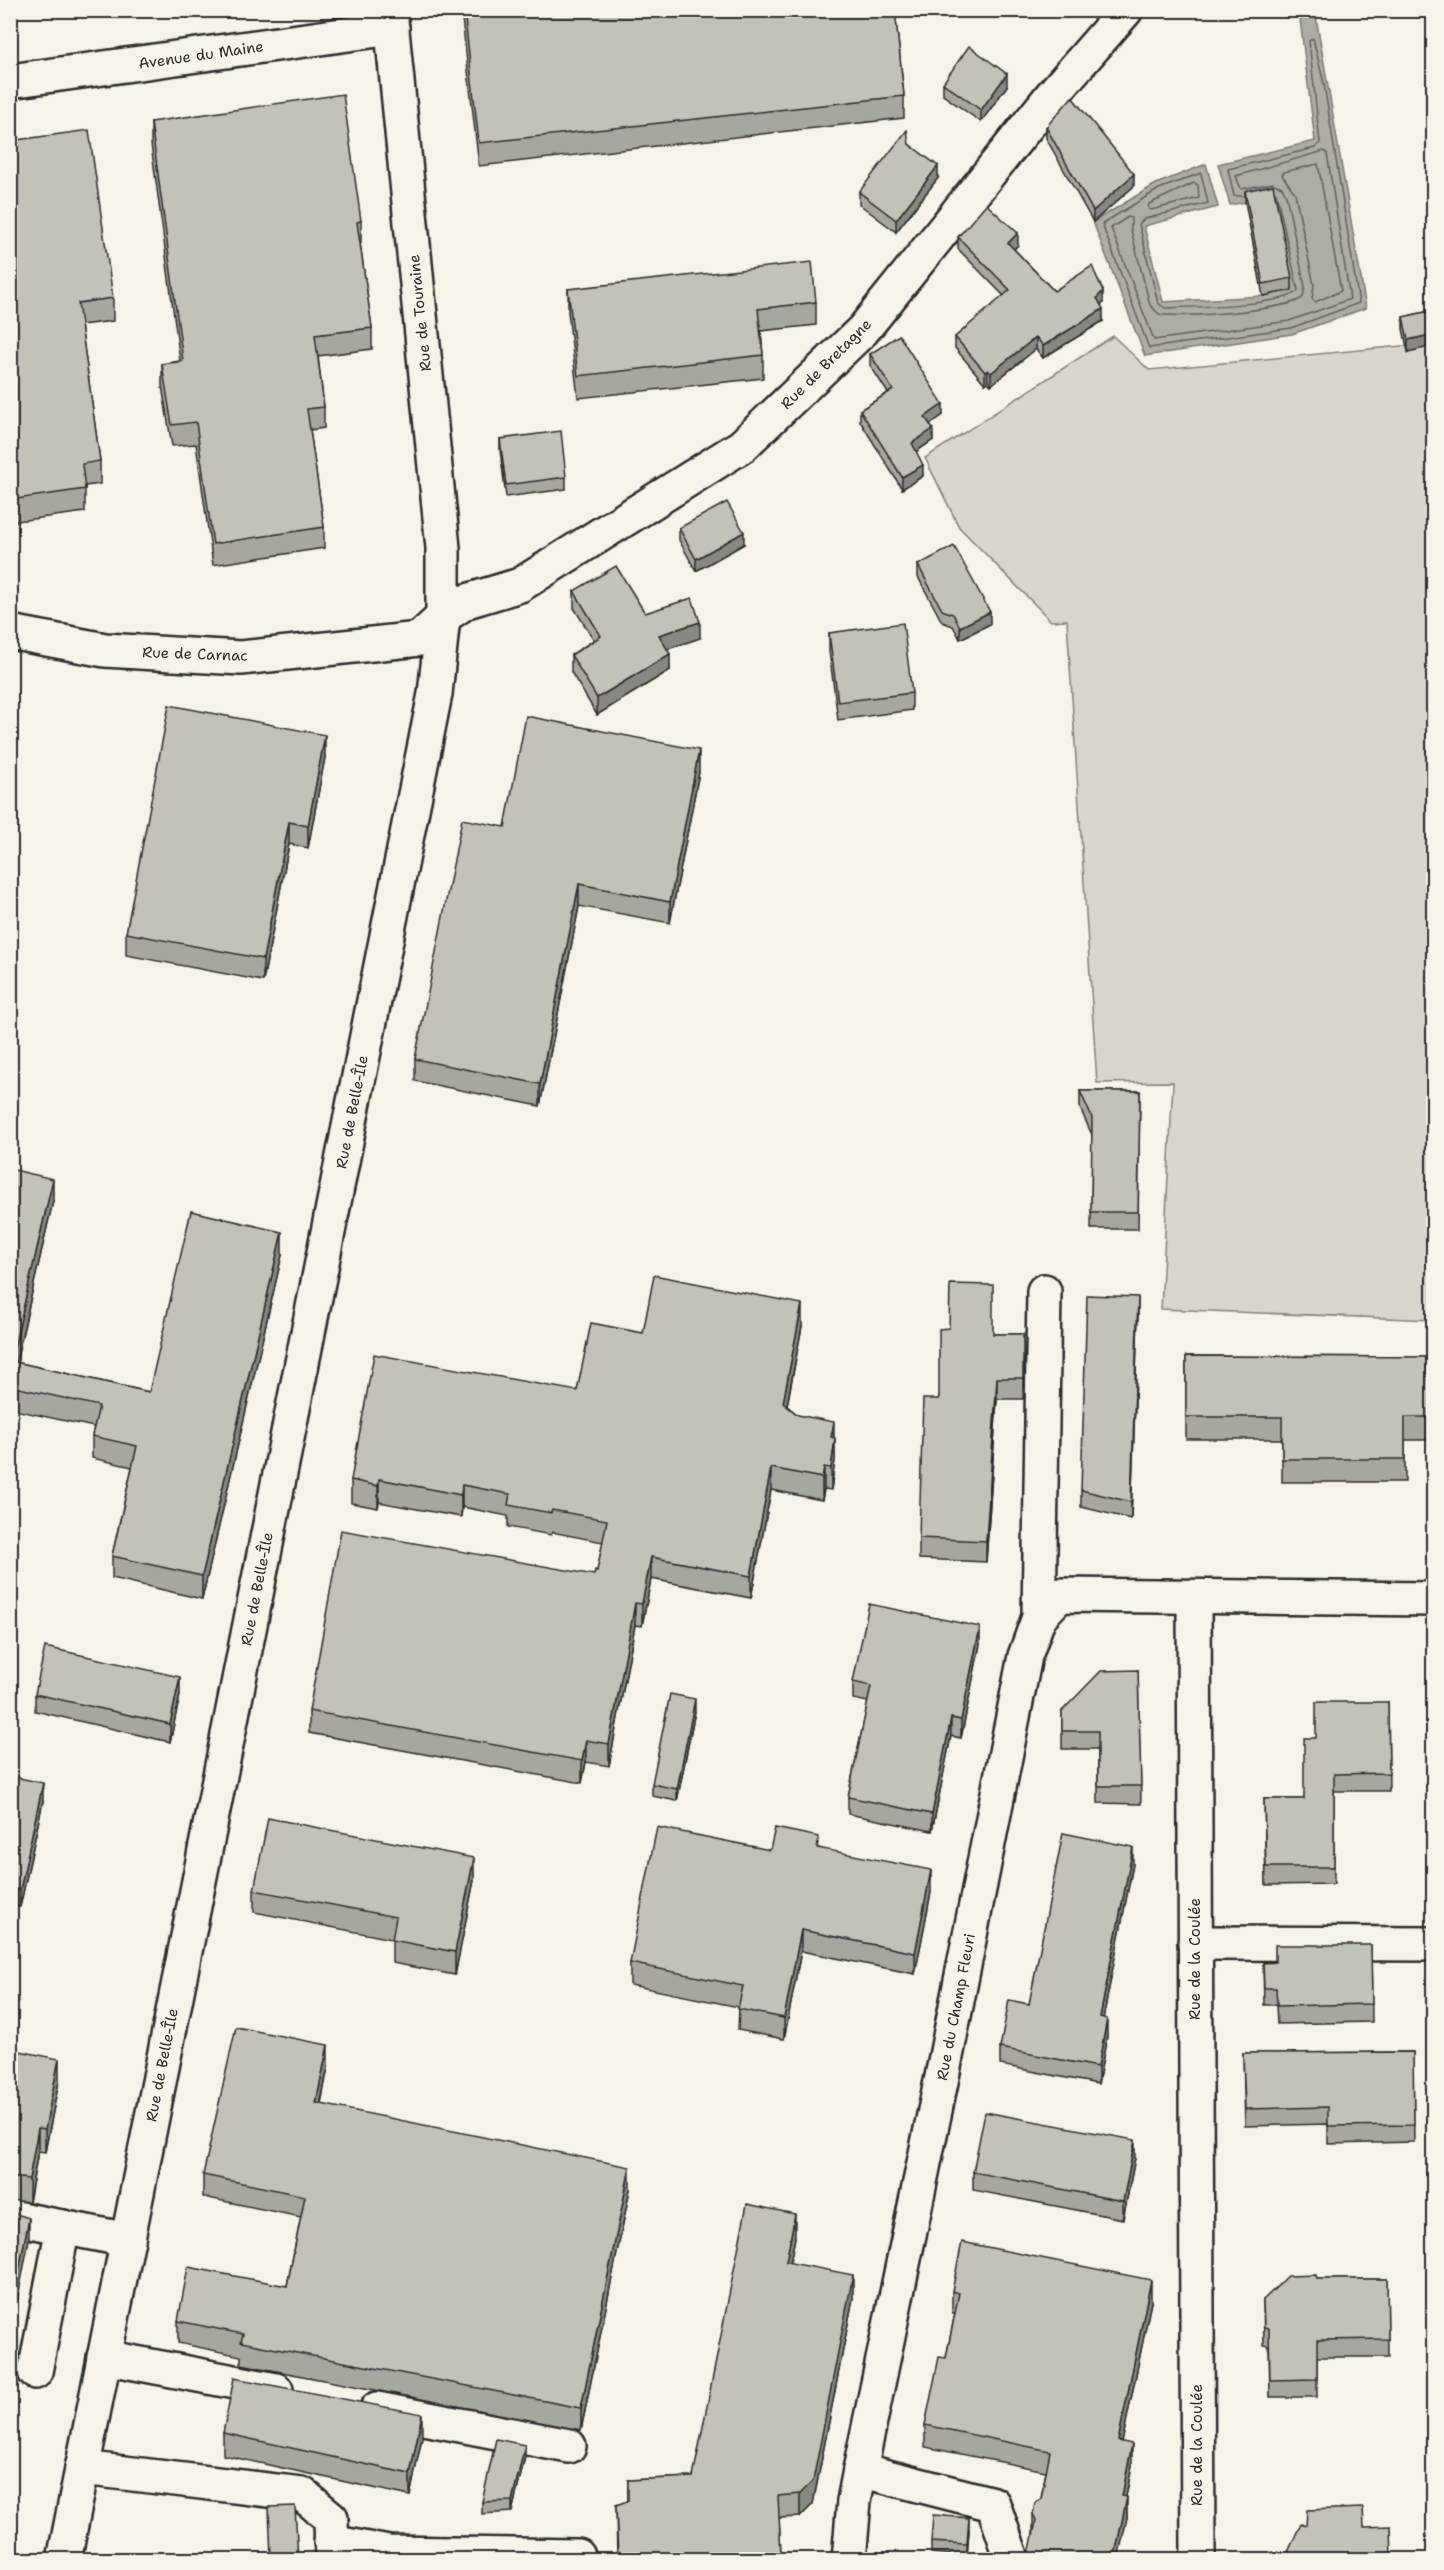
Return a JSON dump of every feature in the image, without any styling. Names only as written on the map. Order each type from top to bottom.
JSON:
[{"type":"street","name":"Rue de Bretagne","points":[[443,616],[468,601],[520,585],[742,446],[863,330],[1052,95],[1126,10]]},
{"type":"street","name":"Rue de Touraine","points":[[391,19],[443,548],[443,616]]},
{"type":"street","name":"Avenue du Maine","points":[[10,81],[391,19]]},
{"type":"street","name":"Rue de Carnac","points":[[10,632],[105,650],[241,657],[419,639],[443,616]]},
{"type":"street","name":"Rue de Belle-Île","points":[[64,2559],[435,693],[443,616]]},
{"type":"street","points":[[1039,1617],[1044,1291]]},
{"type":"street","name":"Rue du Champ Fleuri","points":[[849,2559],[854,2501],[860,2470],[945,2060],[1025,1656],[1039,1617],[1060,1595],[1194,1597]]},
{"type":"street","points":[[1194,1597],[1434,1599]]},
{"type":"street","name":"Rue de la Coulée","points":[[1194,1597],[1198,2559]]},
{"type":"street","points":[[1195,1943],[1434,1944]]},
{"type":"street","points":[[10,2217],[128,2240]]},
{"type":"street","points":[[34,2373],[63,2227]]},
{"type":"street","points":[[104,2357],[302,2394]]},
{"type":"street","points":[[348,2403],[569,2446]]},
{"type":"street","points":[[82,2468],[302,2494],[331,2518],[331,2551],[578,2556]]},
{"type":"street","points":[[860,2470],[993,2504],[1011,2556]]},
{"type":"shaded area","points":[[1113,336],[1149,370],[1433,343],[1433,1320],[1161,1309],[1173,1082],[1097,1083],[1067,620],[1051,621],[959,527],[925,458]]},
{"type":"water","points":[[1299,11],[1315,11],[1366,308],[1292,334],[1145,356],[1093,222],[1156,184],[1206,164],[1218,207],[1144,226],[1163,302],[1263,296],[1292,290],[1273,197],[1230,205],[1218,164],[1315,141]]},
{"type":"building","points":[[464,10],[895,10],[904,96],[479,143]]},
{"type":"building","points":[[969,46],[1007,74],[981,110],[943,83]]},
{"type":"building","points":[[343,94],[361,221],[357,222],[372,328],[315,335],[324,407],[307,409],[324,527],[213,544],[196,422],[172,425],[162,364],[183,361],[151,122]]},
{"type":"building","points":[[1072,97],[1134,174],[1093,211],[1046,127]]},
{"type":"building","points":[[89,130],[113,298],[78,303],[100,461],[82,464],[85,489],[10,500],[10,141]]},
{"type":"building","points":[[907,130],[909,144],[938,166],[896,220],[859,192]]},
{"type":"building","points":[[1273,185],[1292,278],[1263,284],[1245,191]]},
{"type":"building","points":[[986,204],[1018,233],[1008,243],[1054,291],[1092,266],[1103,291],[1097,298],[1103,309],[1043,346],[1036,337],[991,373],[988,370],[985,372],[955,337],[1010,290],[958,237]]},
{"type":"building","points":[[812,262],[816,302],[758,309],[763,355],[578,376],[568,289]]},
{"type":"building","points":[[1434,310],[1434,334],[1408,340],[1403,317]]},
{"type":"building","points":[[899,335],[943,404],[925,417],[933,429],[912,443],[923,465],[902,477],[860,410],[893,390],[870,354]]},
{"type":"building","points":[[561,431],[566,477],[506,485],[500,439]]},
{"type":"building","points":[[727,502],[744,532],[696,559],[679,528]]},
{"type":"building","points":[[954,546],[990,612],[960,627],[953,614],[942,610],[918,565]]},
{"type":"building","points":[[616,566],[645,613],[692,598],[700,622],[659,635],[670,654],[597,698],[571,655],[601,636],[574,591]]},
{"type":"building","points":[[903,623],[912,693],[838,702],[829,633]]},
{"type":"building","points":[[169,705],[325,735],[308,826],[289,822],[263,959],[126,933]]},
{"type":"building","points":[[526,716],[699,750],[670,902],[579,884],[540,1084],[415,1059],[462,819],[505,827]]},
{"type":"building","points":[[1080,1091],[1140,1091],[1138,1212],[1091,1212],[1092,1118]]},
{"type":"building","points":[[10,1169],[53,1179],[11,1361],[149,1392],[191,1211],[282,1232],[202,1576],[112,1556],[137,1446],[92,1436],[99,1406],[10,1386]]},
{"type":"building","points":[[654,1275],[802,1304],[783,1403],[798,1415],[834,1422],[831,1437],[835,1438],[831,1468],[824,1467],[822,1478],[771,1468],[751,1576],[651,1557],[642,1604],[635,1603],[609,1744],[586,1740],[582,1761],[309,1711],[341,1530],[594,1575],[595,1570],[597,1571],[607,1520],[508,1505],[510,1494],[462,1485],[461,1495],[379,1479],[378,1486],[351,1480],[374,1354],[577,1391],[591,1323],[643,1333]]},
{"type":"building","points":[[950,1284],[993,1285],[993,1334],[1023,1334],[1023,1378],[997,1378],[986,1541],[919,1538],[923,1399],[939,1399],[939,1329],[949,1328]]},
{"type":"building","points":[[1087,1295],[1138,1297],[1131,1502],[1081,1490]]},
{"type":"building","points":[[1186,1356],[1434,1357],[1434,1417],[1405,1417],[1405,1459],[1282,1459],[1282,1417],[1186,1417]]},
{"type":"building","points":[[869,1604],[980,1627],[961,1720],[951,1718],[932,1814],[848,1797],[871,1686],[853,1682]]},
{"type":"building","points":[[45,1647],[180,1677],[170,1724],[35,1694]]},
{"type":"building","points":[[1138,1670],[1141,1786],[1098,1786],[1098,1731],[1062,1731],[1062,1711],[1101,1671]]},
{"type":"building","points":[[670,1694],[695,1699],[677,1789],[652,1784]]},
{"type":"building","points":[[1316,1702],[1388,1702],[1389,1773],[1334,1774],[1334,1867],[1266,1867],[1264,1799],[1304,1799],[1304,1738],[1316,1738]]},
{"type":"building","points":[[10,1776],[43,1783],[20,1890],[15,1889],[10,1909]]},
{"type":"building","points":[[268,1818],[474,1858],[455,1952],[392,1940],[396,1917],[254,1890]]},
{"type":"building","points":[[657,1827],[770,1850],[775,1828],[819,1837],[817,1848],[931,1870],[915,1953],[801,1930],[784,2018],[738,2009],[743,1986],[630,1963]]},
{"type":"building","points":[[1063,1833],[1133,1847],[1100,2017],[1107,2019],[1098,2067],[1000,2048],[1009,2000],[1029,2004]]},
{"type":"building","points":[[1275,1945],[1371,1945],[1372,2004],[1277,2006],[1276,1988],[1264,1988],[1263,1963],[1275,1962]]},
{"type":"building","points":[[236,2027],[328,2045],[316,2103],[630,2167],[581,2408],[241,2342],[243,2334],[178,2321],[188,2267],[287,2286],[305,2196],[203,2175]]},
{"type":"building","points":[[10,2049],[59,2059],[45,2129],[38,2128],[29,2179],[10,2177]]},
{"type":"building","points":[[1413,2052],[1414,2125],[1328,2126],[1328,2107],[1245,2109],[1243,2053]]},
{"type":"building","points":[[985,2112],[1135,2140],[1123,2201],[973,2172]]},
{"type":"building","points":[[747,2204],[795,2214],[786,2262],[853,2275],[813,2481],[800,2494],[778,2496],[781,2554],[765,2554],[766,2559],[618,2559],[616,2505],[628,2501],[628,2480],[693,2477]]},
{"type":"building","points":[[10,2212],[29,2218],[10,2316]]},
{"type":"building","points":[[962,2242],[1151,2280],[1118,2441],[1132,2444],[1122,2496],[1127,2497],[1114,2559],[1028,2559],[1036,2521],[1033,2514],[1035,2503],[1041,2499],[1050,2451],[925,2425],[939,2357],[946,2358],[959,2293],[952,2291]]},
{"type":"building","points":[[1316,2275],[1317,2279],[1387,2279],[1388,2339],[1317,2340],[1317,2379],[1270,2380],[1269,2329],[1264,2328],[1263,2300],[1288,2276]]},
{"type":"building","points":[[234,2378],[422,2414],[410,2474],[223,2433]]},
{"type":"building","points":[[496,2439],[525,2445],[512,2501],[482,2502]]},
{"type":"building","points":[[295,2506],[298,2559],[271,2559],[269,2507]]},
{"type":"building","points":[[1363,2508],[1364,2527],[1391,2526],[1392,2559],[1285,2559],[1301,2523],[1306,2525],[1307,2510]]},
{"type":"building","points":[[933,2515],[969,2518],[967,2544],[931,2542]]},
{"type":"building","points":[[415,2556],[415,2559],[369,2559],[369,2557]]}]
